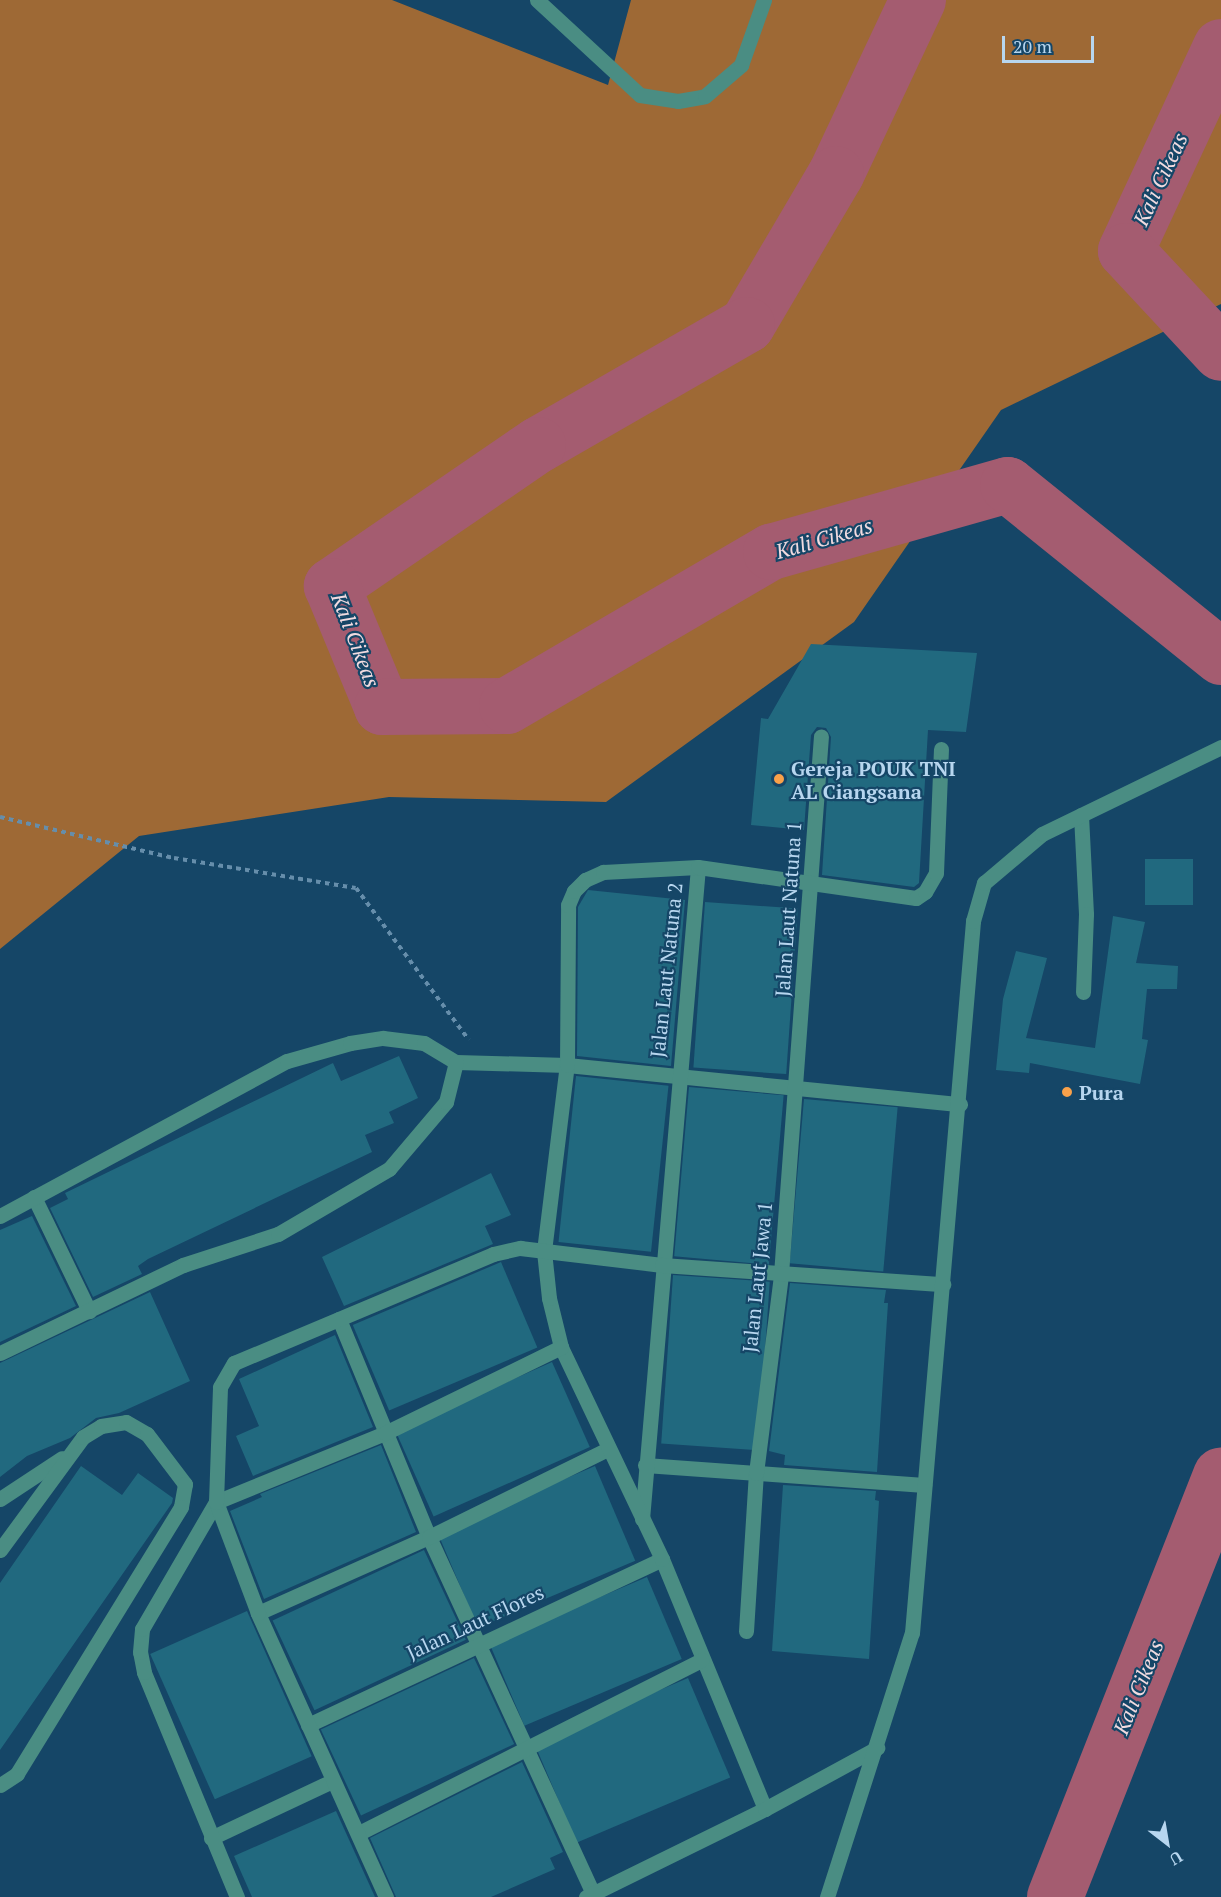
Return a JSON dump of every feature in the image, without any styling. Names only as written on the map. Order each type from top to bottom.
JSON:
[{"type":"street","points":[[537,0],[640,95],[678,101],[705,96],[741,65],[764,0]]},
{"type":"street","name":"Jalan Laut Natuna 1","points":[[795,1086],[812,885],[821,736]]},
{"type":"street","points":[[827,1897],[912,1633],[943,1284],[954,1103],[973,921],[984,883],[1042,834],[1221,747]]},
{"type":"street","points":[[765,1809],[662,1559],[561,1347],[544,1251],[567,1065],[567,925],[574,891],[585,880],[603,872],[698,867],[906,900],[925,892],[936,873],[941,749]]},
{"type":"street","points":[[1082,815],[1086,914],[1083,992]]},
{"type":"street","name":"Jalan Laut Natuna 2","points":[[642,1521],[677,1078],[698,867]]},
{"type":"street","points":[[0,1216],[287,1061],[350,1042],[383,1038],[424,1042],[456,1062],[567,1065],[677,1078],[795,1086],[954,1103]]},
{"type":"street","points":[[0,1353],[183,1265],[278,1234],[389,1169],[446,1101],[456,1062]]},
{"type":"street","name":"Jalan Laut Jawa 1","points":[[746,1631],[756,1473],[781,1274],[795,1086]]},
{"type":"street","points":[[34,1197],[89,1311]]},
{"type":"street","points":[[386,1897],[258,1613],[216,1502],[218,1410],[225,1374],[247,1355],[493,1254],[520,1248],[662,1265],[943,1284]]},
{"type":"street","points":[[339,1319],[429,1538],[529,1749],[589,1895],[765,1809],[876,1748]]},
{"type":"street","points":[[237,1897],[211,1838],[140,1652],[142,1629],[216,1502],[384,1433],[561,1347]]},
{"type":"street","points":[[0,1550],[83,1437],[101,1426],[126,1422],[147,1434],[179,1474],[186,1494],[181,1507],[17,1774],[0,1785]]},
{"type":"street","points":[[258,1613],[429,1538],[608,1449]]},
{"type":"street","points":[[0,1498],[70,1454]]},
{"type":"street","points":[[645,1465],[924,1485]]},
{"type":"street","name":"Jalan Laut Flores","points":[[308,1725],[479,1642],[662,1559]]},
{"type":"street","points":[[359,1833],[702,1660]]},
{"type":"street","points":[[211,1838],[332,1781]]},
{"type":"path","points":[[0,817],[174,858],[356,888],[486,1062]]},
{"type":"shaded area","points":[[0,0],[392,0],[608,85],[631,0],[1221,0],[1221,304],[1001,410],[854,622],[606,802],[389,797],[139,836],[0,949]]},
{"type":"building","points":[[811,644],[977,653],[966,732],[928,730],[919,883],[914,887],[822,875],[831,737],[826,728],[817,727],[811,735],[804,830],[751,825],[761,718],[768,719]]},
{"type":"building","points":[[1145,859],[1193,859],[1193,905],[1145,905]]},
{"type":"building","points":[[588,890],[685,900],[671,1066],[577,1056],[578,907]]},
{"type":"building","points":[[705,902],[798,908],[786,1074],[693,1068]]},
{"type":"building","points":[[1113,916],[1145,922],[1136,963],[1178,966],[1177,989],[1147,989],[1142,1039],[1148,1040],[1140,1084],[1030,1063],[1029,1073],[996,1070],[1003,999],[1016,951],[1047,958],[1026,1038],[1095,1048]]},
{"type":"building","points":[[399,1056],[418,1098],[389,1112],[394,1123],[365,1135],[372,1152],[148,1259],[138,1266],[142,1274],[93,1297],[50,1208],[68,1199],[65,1193],[333,1063],[341,1081]]},
{"type":"building","points":[[576,1076],[668,1086],[651,1252],[559,1242]]},
{"type":"building","points":[[689,1087],[784,1095],[769,1265],[674,1256]]},
{"type":"building","points":[[804,1099],[898,1107],[883,1272],[790,1263]]},
{"type":"building","points":[[491,1173],[511,1215],[485,1226],[493,1244],[344,1306],[322,1257]]},
{"type":"building","points":[[32,1216],[76,1306],[0,1342],[0,1230]]},
{"type":"building","points":[[501,1262],[537,1348],[389,1411],[353,1325]]},
{"type":"building","points":[[673,1275],[770,1282],[758,1450],[661,1444]]},
{"type":"building","points":[[790,1283],[886,1290],[884,1303],[888,1303],[877,1472],[784,1465],[785,1455],[769,1451]]},
{"type":"building","points":[[150,1292],[190,1381],[119,1413],[96,1418],[70,1438],[27,1456],[0,1477],[0,1363]]},
{"type":"building","points":[[335,1335],[373,1427],[253,1476],[236,1436],[259,1426],[239,1379]]},
{"type":"building","points":[[552,1362],[590,1447],[434,1517],[396,1432]]},
{"type":"building","points":[[381,1445],[416,1532],[264,1599],[230,1511],[262,1497],[260,1494]]},
{"type":"building","points":[[81,1466],[122,1495],[138,1473],[173,1498],[172,1503],[0,1750],[0,1583]]},
{"type":"building","points":[[595,1466],[635,1561],[478,1628],[438,1533]]},
{"type":"building","points":[[783,1485],[876,1491],[875,1500],[879,1501],[869,1659],[772,1651]]},
{"type":"building","points":[[424,1550],[466,1640],[314,1710],[273,1621]]},
{"type":"building","points":[[647,1577],[682,1659],[524,1726],[490,1644]]},
{"type":"building","points":[[247,1611],[312,1756],[215,1799],[150,1654]]},
{"type":"building","points":[[474,1658],[514,1744],[361,1816],[321,1729]]},
{"type":"building","points":[[688,1678],[730,1777],[576,1843],[534,1743]]},
{"type":"building","points":[[522,1762],[563,1852],[550,1858],[555,1869],[491,1897],[396,1897],[370,1838]]},
{"type":"building","points":[[336,1811],[375,1897],[252,1897],[234,1856]]},
{"type":"waterway","name":"Kali Cikeas","points":[[918,0],[836,174],[747,325],[538,445],[332,586],[382,707],[507,706],[771,552],[1008,485],[1221,657]]},
{"type":"waterway","name":"Kali Cikeas","points":[[1221,47],[1126,251],[1221,353]]},
{"type":"waterway","name":"Kali Cikeas","points":[[1055,1897],[1221,1476]]},
{"type":"place","name":"Gereja POUK TNI AL Ciangsana","points":[[779,779]]},
{"type":"place","name":"Pura","points":[[1067,1092]]}]
